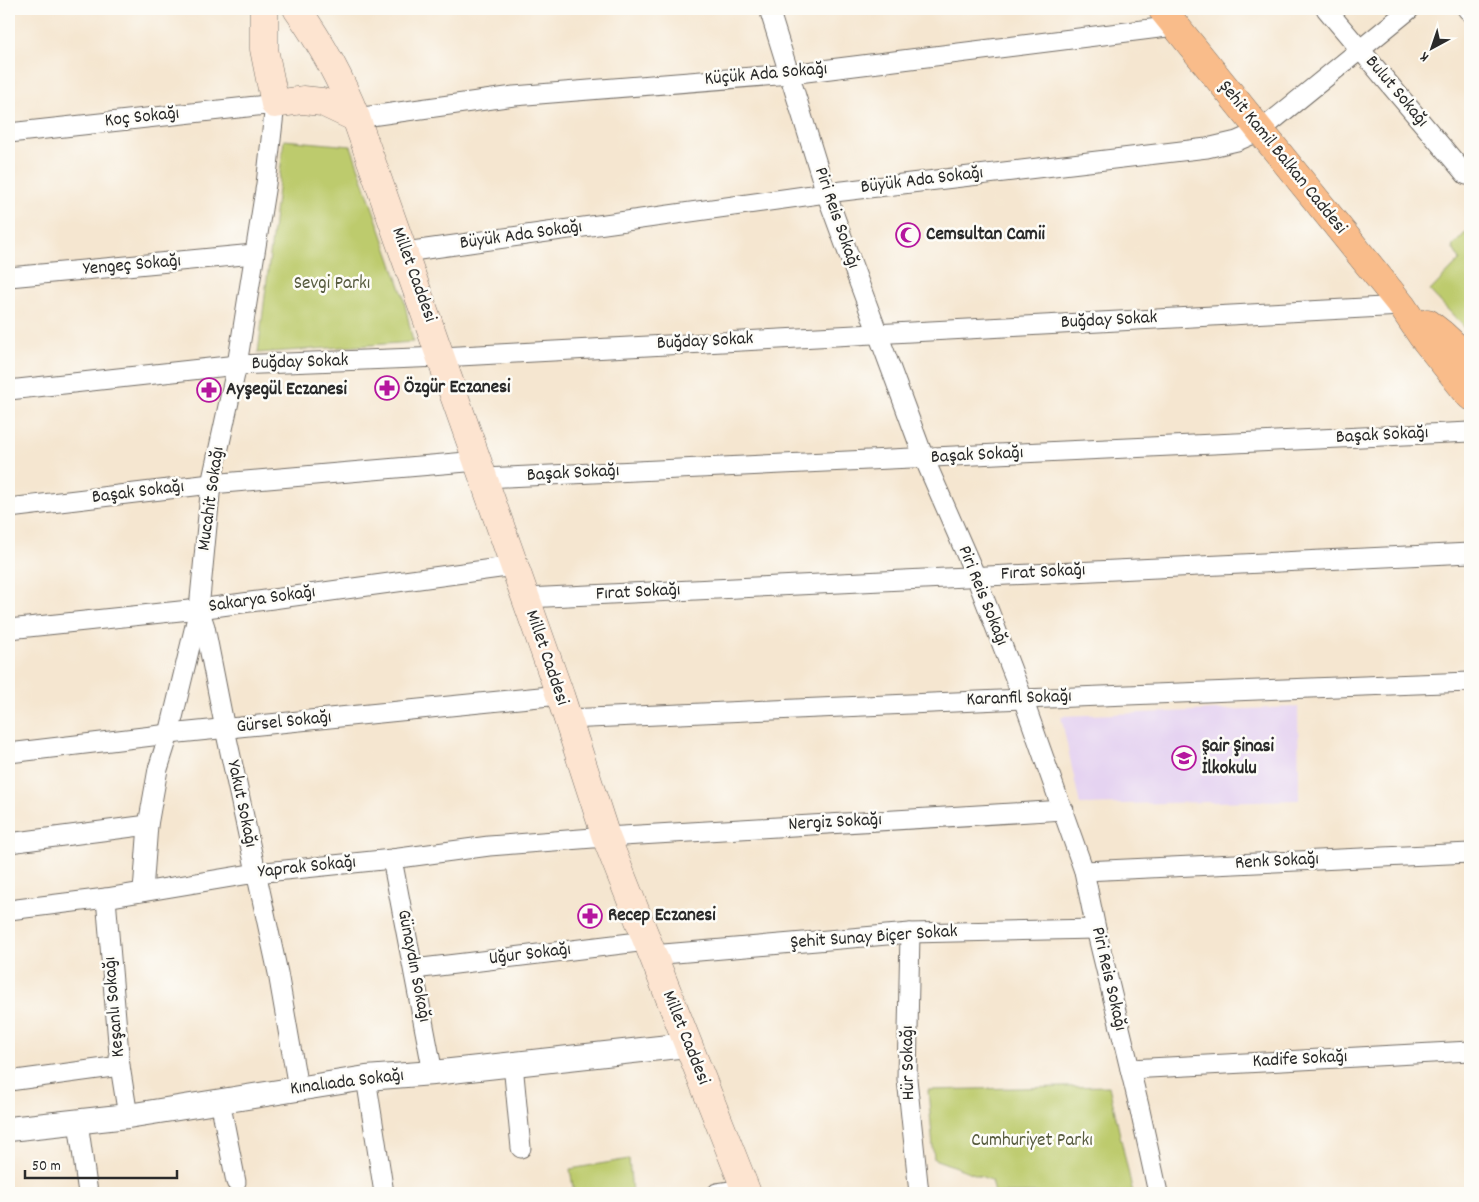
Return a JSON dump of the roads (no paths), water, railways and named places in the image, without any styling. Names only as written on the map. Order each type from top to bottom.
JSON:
[{"type":"main road","points":[[264,9],[264,49],[275,104],[303,100],[322,102],[356,118]]},
{"type":"main road","name":"Millet Caddesi","points":[[305,13],[344,86],[356,118],[405,252],[564,707],[606,837],[746,1191]]},
{"type":"main road","name":"Şehit Kamil Balkan Caddesi","points":[[1169,17],[1402,306],[1422,336],[1470,396]]},
{"type":"main road","points":[[303,100],[316,92],[326,81],[333,68]]},
{"type":"main road","name":"Şehit Kamil Balkan Caddesi","points":[[1402,306],[1422,318],[1470,360]]},
{"type":"street","name":"Piri Reis Sokağı","points":[[769,9],[826,193],[924,458],[976,577],[1064,810],[1084,871],[1158,1193]]},
{"type":"street","name":"Bulut Sokağı","points":[[1326,9],[1466,175]]},
{"type":"street","name":"Büyük Ada Sokağı","points":[[405,252],[826,193],[1207,148],[1237,141],[1260,131],[1410,9]]},
{"type":"street","points":[[1467,9],[1470,12]]},
{"type":"street","name":"Küçük Ada Sokağı","points":[[356,118],[514,96],[790,74],[1169,17]]},
{"type":"street","name":"Koç Sokağı","points":[[9,132],[275,104]]},
{"type":"street","name":"Mucahit Sokağı","points":[[143,891],[148,825],[158,769],[169,734],[199,609],[211,484],[237,365],[266,184],[275,104]]},
{"type":"street","name":"Yengeç Sokağı","points":[[9,277],[254,254]]},
{"type":"street","name":"Buğday Sokak","points":[[9,390],[237,365],[442,357],[878,332],[1402,306]]},
{"type":"street","name":"Başak Sokağı","points":[[9,508],[211,484],[481,469],[924,458],[1470,432]]},
{"type":"street","name":"Fırat Sokağı","points":[[526,598],[1470,553]]},
{"type":"street","name":"Sakarya Sokağı","points":[[9,629],[199,609],[514,566]]},
{"type":"street","name":"Yakut Sokağı","points":[[199,609],[206,627],[225,729],[278,973],[298,1088]]},
{"type":"street","name":"Karanfil Sokağı","points":[[564,707],[1023,699],[1470,682]]},
{"type":"street","name":"Gürsel Sokağı","points":[[9,753],[225,729],[564,707]]},
{"type":"street","name":"Nergiz Sokağı","points":[[606,837],[1064,810]]},
{"type":"street","points":[[9,843],[148,825]]},
{"type":"street","name":"Yaprak Sokağı","points":[[9,910],[106,898],[256,873],[392,859],[489,846],[606,837]]},
{"type":"street","name":"Renk Sokağı","points":[[1084,871],[1470,852]]},
{"type":"street","name":"Günaydın Sokağı","points":[[392,859],[433,1073]]},
{"type":"street","name":"Keşanlı Sokağı","points":[[106,898],[120,1066],[128,1116]]},
{"type":"street","name":"Şehit Sunay Biçer Sokak","points":[[649,948],[910,933],[1096,929]]},
{"type":"street","name":"Hür Sokağı","points":[[910,933],[907,1079],[919,1193]]},
{"type":"street","name":"Uğur Sokağı","points":[[414,969],[649,948]]},
{"type":"street","name":"Kınalıada Sokağı","points":[[10,1124],[78,1122],[128,1116],[366,1078],[433,1073],[687,1045]]},
{"type":"street","name":"Kadife Sokağı","points":[[1130,1069],[1470,1051]]},
{"type":"street","points":[[513,1064],[521,1148]]},
{"type":"street","points":[[9,1081],[120,1066]]},
{"type":"street","points":[[366,1078],[384,1193]]},
{"type":"street","points":[[220,1101],[236,1182]]},
{"type":"street","points":[[78,1122],[88,1193]]},
{"type":"street","points":[[717,1193],[746,1191]]},
{"type":"place","name":"Cemsultan Camii","points":[[908,235]]},
{"type":"place","name":"Özgür Eczanesi","points":[[387,388]]},
{"type":"place","name":"Ayşegül Eczanesi","points":[[209,390]]},
{"type":"place","name":"Şair Şinasi İlkokulu","points":[[1184,758]]},
{"type":"place","name":"Recep Eczanesi","points":[[590,916]]},
{"type":"park label","name":"Sevgi Parkı","points":[[332,284]]},
{"type":"park label","name":"Cumhuriyet Parkı","points":[[1032,1141]]}]
